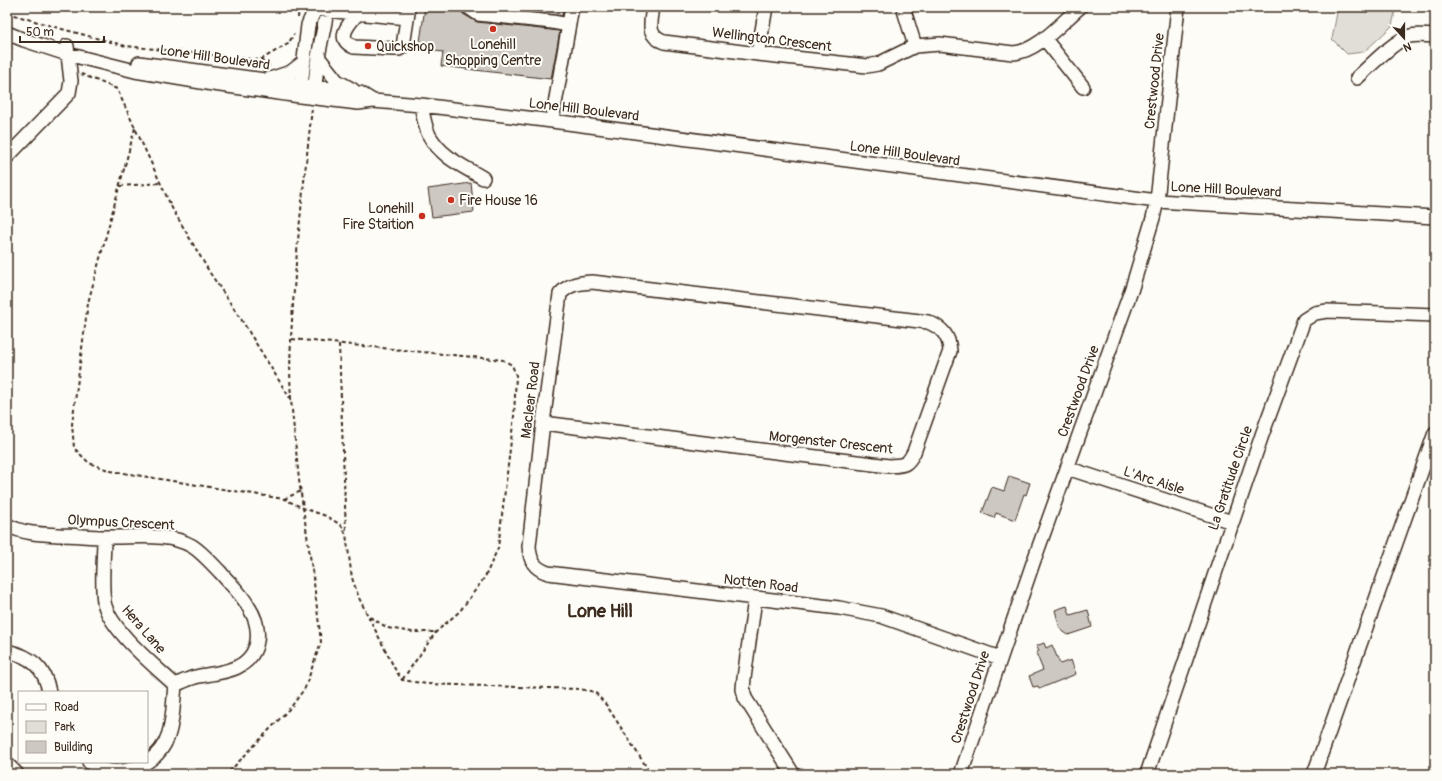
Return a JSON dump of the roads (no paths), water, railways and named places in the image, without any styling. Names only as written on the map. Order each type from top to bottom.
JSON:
[{"type":"street","points":[[468,7],[478,14],[569,25]]},
{"type":"street","points":[[552,121],[572,7]]},
{"type":"street","name":"Wellington Crescent","points":[[653,7],[651,29],[654,36],[659,41],[867,66],[878,64],[915,46],[940,44],[1018,53],[1027,50],[1044,38],[1080,7]]},
{"type":"street","points":[[758,54],[766,7]]},
{"type":"street","points":[[903,7],[915,46]]},
{"type":"street","name":"Crestwood Drive","points":[[962,774],[1000,658],[1132,288],[1153,218],[1157,202],[1178,7]]},
{"type":"street","points":[[322,8],[358,13],[408,16],[403,46],[394,49],[354,47],[347,42],[344,31],[358,13]]},
{"type":"street","points":[[314,92],[322,8]]},
{"type":"street","points":[[300,91],[308,25],[322,8]]},
{"type":"street","name":"Lone Hill Boulevard","points":[[7,25],[67,50],[135,71],[214,84],[314,92],[360,93],[373,101]]},
{"type":"street","name":"Lone Hill Boulevard","points":[[7,33],[24,40],[67,50],[135,63],[266,80],[300,91]]},
{"type":"street","points":[[1357,78],[1400,41],[1408,36],[1435,36]]},
{"type":"street","points":[[1044,38],[1083,87]]},
{"type":"street","points":[[7,157],[67,97],[71,88],[67,50]]},
{"type":"street","points":[[318,57],[337,81],[360,93]]},
{"type":"street","points":[[266,80],[291,72],[304,62]]},
{"type":"street","name":"Lone Hill Boulevard","points":[[314,92],[358,103],[373,101],[421,105],[552,121],[1157,202],[1435,217]]},
{"type":"street","points":[[421,105],[428,134],[436,145],[452,160],[483,178]]},
{"type":"street","name":"Morgenster Crescent","points":[[543,423],[889,466],[901,466],[909,461],[914,452],[950,351],[949,341],[944,332],[928,322],[592,282]]},
{"type":"street","name":"Maclear Road","points":[[529,546],[560,294],[571,285],[592,282]]},
{"type":"street","name":"La Gratitude Circle","points":[[1147,774],[1262,435],[1304,320],[1315,313],[1327,311],[1435,315]]},
{"type":"street","points":[[1314,774],[1435,433]]},
{"type":"street","name":"L'Arc Aisle","points":[[1067,468],[1232,522]]},
{"type":"street","name":"Olympus Crescent","points":[[7,525],[16,530],[34,534],[104,537],[164,537],[179,540],[200,551],[240,594],[254,616],[257,624],[257,640],[254,650],[246,662],[228,671],[196,677],[175,685]]},
{"type":"street","name":"Hera Lane","points":[[104,537],[104,603],[110,616],[136,648],[175,685]]},
{"type":"street","name":"Notten Road","points":[[529,546],[529,555],[532,564],[540,570],[548,573],[839,608],[881,616],[1000,658]]},
{"type":"street","points":[[755,599],[743,689],[745,698],[793,774]]},
{"type":"street","points":[[7,651],[19,654],[32,660],[43,672],[49,691]]},
{"type":"street","points":[[148,761],[156,756],[164,746],[170,733],[175,685]]},
{"type":"street","points":[[91,763],[100,769],[111,772],[124,771],[144,763]]},
{"type":"street","points":[[7,764],[17,774]]},
{"type":"place","name":"Lonehill Shopping Centre","points":[[493,29]]},
{"type":"place","name":"Quickshop","points":[[368,46]]},
{"type":"place","name":"Fire House 16","points":[[451,200]]},
{"type":"place","name":"Lonehill Fire Staition","points":[[422,216]]},
{"type":"district","name":"Lone Hill","points":[[600,611]]}]
